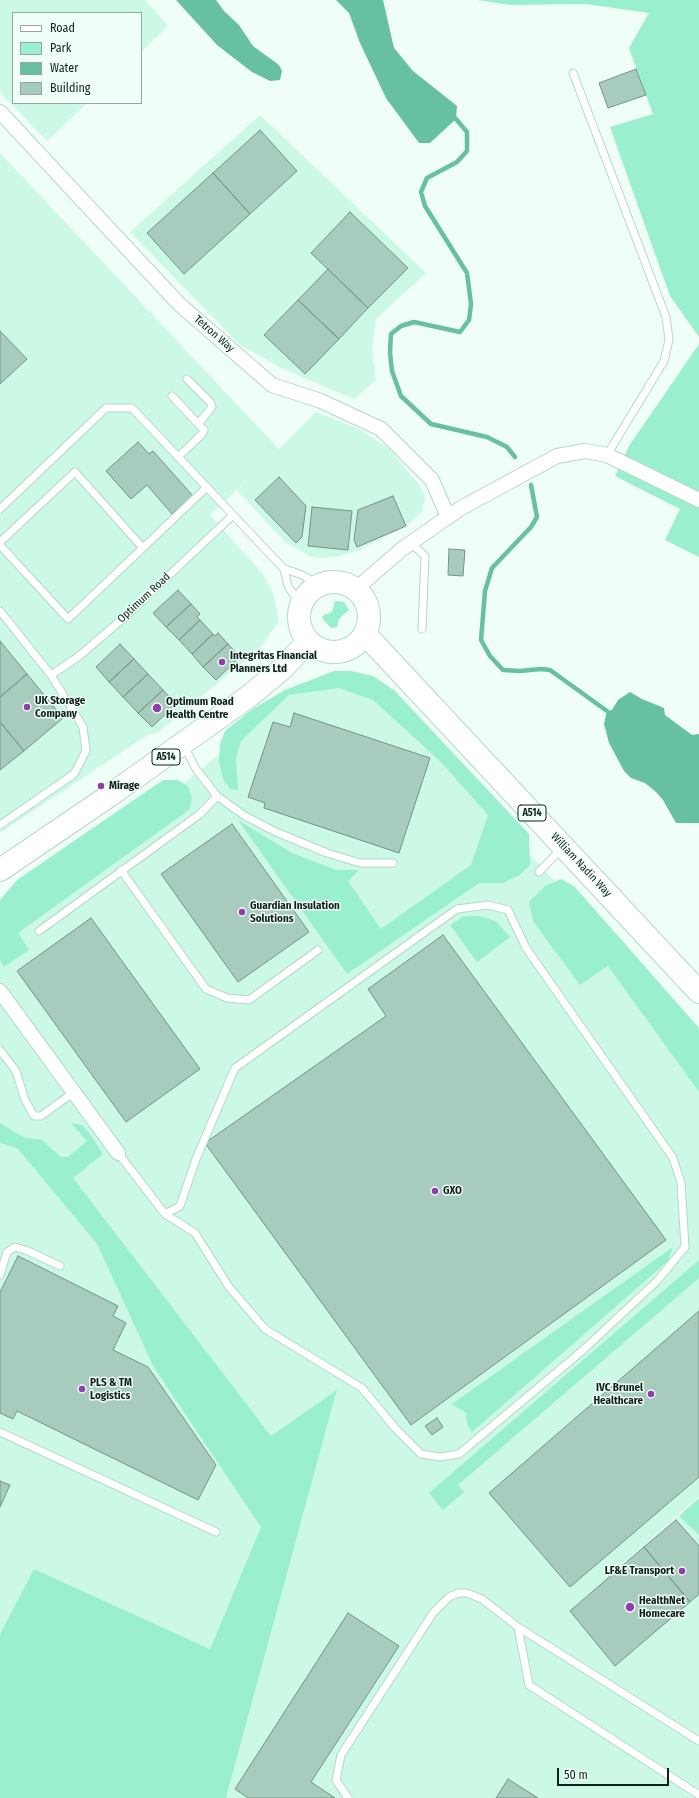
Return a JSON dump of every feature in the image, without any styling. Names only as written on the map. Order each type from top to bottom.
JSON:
[{"type":"main road","points":[[334,582],[346,583],[356,589],[364,598],[369,610],[369,622],[365,634],[357,643],[339,653],[320,651],[308,642],[302,630],[299,617],[301,606],[306,596],[320,585],[334,582]]},
{"type":"main road","name":"William Nadin Way","points":[[365,634],[699,992]]},
{"type":"main road","name":"A514","points":[[0,870],[183,744],[248,697],[281,670],[308,642]]},
{"type":"street","name":"Tetron Way","points":[[0,112],[179,304],[272,385],[321,401],[380,429],[432,480],[448,517]]},
{"type":"street","points":[[356,589],[411,543],[461,508],[557,456],[585,451],[607,455],[699,500]]},
{"type":"street","points":[[0,991],[118,1153]]},
{"type":"lane","points":[[573,73],[666,318],[669,340],[664,361],[607,455]]},
{"type":"lane","points":[[187,379],[211,403],[212,407],[199,423]]},
{"type":"lane","points":[[172,396],[204,430],[202,434],[178,457]]},
{"type":"lane","points":[[0,509],[106,408],[132,408],[284,569],[300,574],[320,585]]},
{"type":"lane","points":[[0,542],[75,472],[143,548]]},
{"type":"lane","points":[[0,545],[68,619],[207,487]]},
{"type":"lane","name":"Optimum Road","points":[[51,676],[78,656],[121,619],[233,515]]},
{"type":"lane","points":[[411,543],[425,556],[422,629]]},
{"type":"lane","points":[[284,569],[288,586],[301,606]]},
{"type":"lane","points":[[0,611],[51,676],[72,706],[83,727],[86,751],[74,774],[0,825]]},
{"type":"lane","points":[[183,744],[196,769],[217,796],[245,816],[300,843],[360,862],[394,863]]},
{"type":"lane","points":[[39,931],[200,814],[217,796]]},
{"type":"lane","points":[[539,872],[564,847]]},
{"type":"lane","points":[[121,870],[206,989],[227,998],[249,1000],[318,950]]},
{"type":"lane","points":[[118,1153],[165,1214],[195,1233],[230,1287],[265,1329],[362,1388],[395,1428],[421,1454],[440,1457],[459,1454],[582,1351],[657,1281],[685,1247],[681,1182],[673,1158],[526,948],[508,910],[488,905],[456,910],[235,1068],[196,1159],[180,1206],[165,1214]]},
{"type":"lane","points":[[0,1050],[16,1071],[25,1100],[34,1116],[41,1116],[74,1092]]},
{"type":"lane","points":[[0,1275],[7,1252],[15,1247],[28,1251],[60,1266]]},
{"type":"lane","points":[[0,1432],[216,1532]]},
{"type":"lane","points":[[348,1798],[336,1780],[341,1755],[433,1613],[449,1597],[458,1593],[467,1593],[482,1600],[518,1627],[699,1741]]},
{"type":"lane","points":[[518,1627],[529,1685],[699,1795]]},
{"type":"shaded area","points":[[0,0],[145,0],[168,26],[142,51],[142,12],[12,12],[12,104],[86,104],[47,141],[0,92]]},
{"type":"shaded area","points":[[260,115],[426,273],[376,319],[372,350],[376,380],[354,399],[281,368],[240,345],[130,232]]},
{"type":"shaded area","points":[[0,153],[279,449],[316,412],[359,429],[388,448],[418,483],[425,496],[422,512],[406,526],[359,550],[339,556],[320,558],[310,556],[285,542],[237,490],[252,475],[210,515],[262,573],[273,593],[279,621],[260,648],[156,734],[149,734],[0,833]]},
{"type":"shaded area","points":[[338,680],[376,691],[699,1034],[699,1496],[612,1573],[699,1498],[699,1798],[226,1798],[337,1391],[271,1436],[33,1142],[0,1130],[0,939],[289,695]]},
{"type":"shaded area","points":[[0,1143],[17,1148],[97,1244],[153,1366],[226,1472],[261,1527],[210,1649],[34,1569],[0,1634]]},
{"type":"green space","points":[[477,0],[699,0],[699,337],[670,296],[610,127],[653,114],[629,48],[649,13],[586,4],[510,5]]},
{"type":"green space","points":[[699,344],[699,557],[665,540],[680,509],[615,476],[629,446]]},
{"type":"green space","points":[[335,601],[344,602],[349,610],[339,619],[337,627],[331,628],[322,618],[324,615],[332,612]]},
{"type":"green space","points":[[334,671],[351,671],[373,676],[395,691],[529,834],[530,865],[520,875],[503,883],[479,883],[347,974],[238,820],[292,853],[336,870],[359,870],[348,881],[381,929],[471,865],[488,815],[441,762],[373,700],[339,688],[289,695],[241,741],[236,759],[238,790],[230,789],[223,779],[219,762],[220,744],[225,731],[251,710],[285,690]]},
{"type":"green space","points":[[163,780],[178,780],[188,786],[192,798],[190,809],[18,933],[29,950],[4,967],[0,960],[0,900],[17,880]]},
{"type":"green space","points":[[561,879],[574,886],[699,1028],[699,1092],[608,966],[580,985],[533,921],[529,902],[545,886]]},
{"type":"green space","points":[[464,916],[479,916],[496,921],[510,937],[477,962],[450,925]]},
{"type":"green space","points":[[0,1123],[25,1138],[42,1140],[61,1157],[68,1157],[87,1141],[71,1123],[82,1125],[90,1134],[103,1154],[73,1178],[271,1436],[337,1390],[226,1798],[0,1798],[0,1634],[34,1569],[210,1649],[261,1527],[153,1366],[97,1244],[17,1148],[0,1143]]},
{"type":"green space","points":[[673,1247],[668,1261],[472,1432],[467,1424],[466,1413],[452,1404]]},
{"type":"green space","points":[[699,1260],[699,1278],[458,1485],[464,1492],[443,1510],[429,1493]]},
{"type":"green space","points":[[699,1498],[699,1535],[679,1516]]},
{"type":"water","points":[[176,0],[216,0],[224,11],[239,25],[253,46],[279,65],[282,71],[280,80],[270,81],[252,72],[217,45]]},
{"type":"water","points":[[336,0],[383,0],[394,48],[413,71],[457,106],[456,119],[430,143],[419,143],[386,98],[360,43],[349,13]]},
{"type":"water","points":[[630,692],[642,699],[664,708],[665,715],[692,735],[699,734],[699,823],[676,823],[663,800],[656,792],[645,783],[631,778],[624,771],[609,743],[604,724],[607,711],[612,710],[618,700]]},
{"type":"building","points":[[636,69],[646,95],[608,108],[599,83]]},
{"type":"building","points":[[260,130],[297,171],[250,214],[213,173]]},
{"type":"building","points":[[213,173],[250,214],[184,274],[147,233]]},
{"type":"building","points":[[350,212],[408,268],[368,308],[311,253]]},
{"type":"building","points":[[328,269],[368,308],[339,339],[298,300]]},
{"type":"building","points":[[298,300],[339,339],[305,374],[264,335]]},
{"type":"building","points":[[0,331],[27,359],[0,384]]},
{"type":"building","points":[[138,442],[149,454],[153,451],[193,496],[172,514],[147,485],[131,499],[106,471]]},
{"type":"building","points":[[279,477],[306,506],[302,537],[296,543],[255,500]]},
{"type":"building","points":[[393,496],[406,526],[357,547],[354,540],[358,510]]},
{"type":"building","points":[[312,507],[352,511],[348,550],[308,546]]},
{"type":"building","points":[[449,549],[465,550],[463,576],[448,575]]},
{"type":"building","points":[[178,590],[191,604],[166,627],[153,613]]},
{"type":"building","points":[[191,604],[200,614],[197,617],[200,620],[179,640],[166,627]]},
{"type":"building","points":[[200,620],[213,634],[192,654],[179,640]]},
{"type":"building","points":[[218,633],[228,644],[203,667],[192,654],[213,634],[215,636]]},
{"type":"building","points":[[0,641],[27,674],[0,697]]},
{"type":"building","points":[[120,644],[134,659],[109,682],[96,667]]},
{"type":"building","name":"Integritas Financial Planners Ltd","points":[[228,644],[240,657],[216,680],[203,667]]},
{"type":"building","points":[[134,659],[148,674],[123,697],[109,682]]},
{"type":"building","name":"UK Storage Company","points":[[27,674],[63,718],[24,751],[0,722],[0,697]]},
{"type":"building","points":[[148,674],[163,690],[138,713],[123,697]]},
{"type":"building","name":"Optimum Road Health Centre","points":[[163,690],[176,704],[152,727],[138,713]]},
{"type":"building","points":[[294,713],[430,758],[399,853],[264,808],[265,803],[248,797],[273,722],[290,727]]},
{"type":"building","name":"UK Storage Company","points":[[0,722],[24,751],[0,770]]},
{"type":"building","name":"Guardian Insulation Solutions","points":[[232,824],[309,932],[238,982],[161,874]]},
{"type":"building","points":[[91,918],[200,1069],[126,1122],[17,971]]},
{"type":"building","name":"GXO","points":[[443,935],[666,1240],[411,1425],[205,1143],[386,1016],[368,989]]},
{"type":"building","name":"PLS & TM Logistics","points":[[18,1256],[118,1306],[113,1316],[126,1323],[113,1350],[148,1367],[216,1465],[198,1500],[17,1411],[13,1419],[0,1413],[0,1292]]},
{"type":"building","name":"IVC Brunel Healthcare","points":[[699,1311],[699,1477],[570,1587],[489,1493]]},
{"type":"building","points":[[437,1418],[443,1427],[432,1435],[425,1426]]},
{"type":"building","points":[[0,1481],[10,1485],[0,1507]]},
{"type":"building","name":"LF&E Transport","points":[[676,1520],[699,1546],[699,1594],[690,1602],[644,1547]]},
{"type":"building","name":"HealthNet Homecare","points":[[644,1547],[690,1602],[615,1666],[570,1611]]},
{"type":"building","points":[[348,1613],[399,1646],[311,1782],[335,1798],[248,1798],[235,1789]]},
{"type":"building","points":[[508,1779],[538,1798],[496,1798]]},
{"type":"waterway","points":[[456,119],[467,132],[467,151],[457,162],[427,178],[421,192],[425,206],[467,273],[471,304],[469,320],[460,332],[414,322],[401,326],[391,334],[390,353],[392,371],[401,396],[431,424],[487,437],[507,447],[515,457]]},
{"type":"waterway","points":[[531,485],[537,517],[531,527],[492,568],[485,591],[481,640],[490,656],[503,670],[550,670],[607,711]]},
{"type":"place","name":"Integritas Financial Planners Ltd","points":[[222,662]]},
{"type":"place","name":"UK Storage Company","points":[[27,707]]},
{"type":"place","name":"Optimum Road Health Centre","points":[[157,708]]},
{"type":"place","name":"Mirage","points":[[101,786]]},
{"type":"place","name":"Guardian Insulation Solutions","points":[[242,912]]},
{"type":"place","name":"GXO","points":[[435,1191]]},
{"type":"place","name":"PLS & TM Logistics","points":[[82,1389]]},
{"type":"place","name":"IVC Brunel Healthcare","points":[[651,1394]]},
{"type":"place","name":"LF&E Transport","points":[[682,1571]]},
{"type":"place","name":"HealthNet Homecare","points":[[630,1607]]}]
